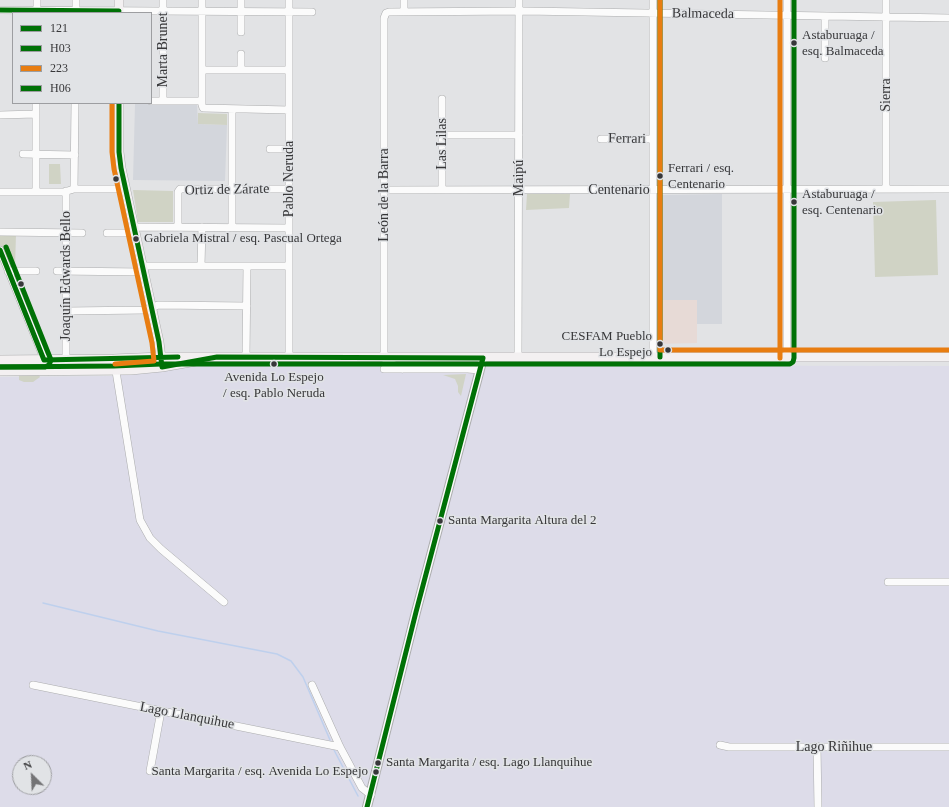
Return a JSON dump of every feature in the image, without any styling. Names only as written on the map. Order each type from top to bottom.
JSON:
[{"type":"main road","points":[[119,0],[119,12]]},
{"type":"main road","points":[[119,104],[119,152],[125,189],[160,342],[162,367]]},
{"type":"main road","points":[[0,360],[66,360],[161,357],[483,358],[518,356],[949,358]]},
{"type":"main road","points":[[0,372],[116,371],[162,367],[217,357]]},
{"type":"street","points":[[37,0],[37,12]]},
{"type":"street","points":[[76,0],[76,12]]},
{"type":"street","name":"Marta Brunet","points":[[163,0],[163,101]]},
{"type":"street","points":[[202,0],[202,105]]},
{"type":"street","points":[[241,0],[241,32]]},
{"type":"street","name":"Pablo Neruda","points":[[289,0],[289,357]]},
{"type":"street","points":[[404,0],[404,12]]},
{"type":"street","name":"Maipú","points":[[518,356],[519,0]]},
{"type":"street","name":"Ferrari","points":[[653,0],[653,357]]},
{"type":"street","points":[[787,0],[787,358]]},
{"type":"street","name":"Sierra","points":[[886,0],[886,189]]},
{"type":"street","points":[[0,10],[37,12],[312,12]]},
{"type":"street","name":"Balmaceda","points":[[386,13],[519,11],[949,18]]},
{"type":"street","name":"León de la Barra","points":[[384,358],[384,18],[386,13]]},
{"type":"street","points":[[825,16],[825,58]]},
{"type":"street","points":[[241,54],[241,70]]},
{"type":"street","points":[[202,70],[289,70]]},
{"type":"street","name":"Las Lilas","points":[[442,99],[442,190]]},
{"type":"street","points":[[152,101],[232,109],[289,110]]},
{"type":"street","points":[[36,104],[36,192]]},
{"type":"street","name":"Joaquín Edwards Bello","points":[[66,360],[67,233],[70,190],[75,155],[76,104]]},
{"type":"street","points":[[232,109],[232,228]]},
{"type":"street","points":[[0,115],[36,114]]},
{"type":"street","points":[[442,135],[519,135]]},
{"type":"street","name":"Ferrari","points":[[600,139],[653,139]]},
{"type":"street","points":[[270,149],[289,149]]},
{"type":"street","points":[[23,154],[75,155]]},
{"type":"street","points":[[0,192],[125,189]]},
{"type":"street","name":"Ortiz de Zárate","points":[[178,227],[178,190],[289,189]]},
{"type":"street","name":"Centenario","points":[[385,190],[949,189]]},
{"type":"street","points":[[107,233],[178,227],[289,228]]},
{"type":"street","points":[[201,266],[202,227]]},
{"type":"street","points":[[0,232],[82,233]]},
{"type":"street","points":[[0,250],[2,263],[8,271],[48,371]]},
{"type":"street","points":[[57,272],[201,266],[289,266]]},
{"type":"street","points":[[246,357],[247,266]]},
{"type":"street","points":[[8,271],[36,271]]},
{"type":"street","points":[[67,311],[146,310],[158,305],[247,306]]},
{"type":"street","points":[[384,358],[402,369]]},
{"type":"street","points":[[368,807],[416,612],[483,358]]},
{"type":"street","points":[[114,359],[140,520],[150,538],[161,549],[224,602]]},
{"type":"street","points":[[384,369],[479,370]]},
{"type":"street","points":[[888,582],[949,582]]},
{"type":"street","name":"Lago Llanquihue","points":[[33,685],[340,747]]},
{"type":"street","points":[[312,685],[340,747],[362,788],[371,795]]},
{"type":"street","points":[[150,771],[161,711]]},
{"type":"street","name":"Lago Riñihue","points":[[720,745],[729,747],[949,747]]},
{"type":"street","points":[[817,746],[818,807]]},
{"type":"shaded area","points":[[135,104],[197,104],[198,124],[227,125],[225,181],[133,180]]},
{"type":"shaded area","points":[[198,113],[227,114],[227,125],[198,124]]},
{"type":"shaded area","points":[[49,164],[60,164],[61,184],[49,184]]},
{"type":"shaded area","points":[[133,190],[173,191],[173,222],[138,222]]},
{"type":"shaded area","points":[[527,194],[570,194],[569,208],[526,210]]},
{"type":"shaded area","points":[[722,194],[722,324],[697,324],[697,300],[657,300],[657,198],[660,195]]},
{"type":"shaded area","points":[[936,200],[938,275],[875,277],[873,202]]},
{"type":"shaded area","points":[[0,234],[16,234],[15,268],[10,268],[0,245]]},
{"type":"shaded area","name":"CESFAM Pueblo Lo Espejo","points":[[657,300],[697,300],[697,343],[657,344]]},
{"type":"shaded area","points":[[198,365],[949,366],[949,807],[0,807],[0,377],[114,376]]},
{"type":"shaded area","points":[[466,374],[461,396],[458,392],[458,386],[455,379],[443,375]]},
{"type":"shaded area","points":[[19,375],[39,375],[40,377],[33,382],[24,382],[19,380]]},
{"type":"waterway","points":[[43,603],[158,631],[277,654],[291,661],[303,677],[330,740]]},
{"type":"waterway","points":[[334,750],[358,796]]},
{"type":"transit line","name":"H03","points":[[660,0],[660,357]]},
{"type":"transit line","name":"223","points":[[660,0],[660,350],[949,350]]},
{"type":"transit line","name":"223","points":[[780,0],[780,358]]},
{"type":"transit line","name":"H03","points":[[0,367],[161,364],[790,364],[793,362],[794,358],[794,0]]},
{"type":"transit line","name":"121","points":[[0,10],[119,11]]},
{"type":"transit line","name":"223","points":[[112,104],[112,152],[114,169],[152,343],[154,361],[115,364]]},
{"type":"transit line","name":"121","points":[[119,104],[119,152],[121,168],[159,342],[162,367],[217,357],[483,358]]},
{"type":"transit line","name":"H06","points":[[0,367],[45,367],[49,365],[51,360],[6,247]]},
{"type":"transit line","name":"121","points":[[0,250],[44,360],[178,357]]},
{"type":"transit line","name":"121","points":[[367,807],[416,612],[483,358]]},
{"type":"place","name":"Astaburuaga / esq. Balmaceda","points":[[794,43]]},
{"type":"place","name":"Ferrari / esq. Centenario","points":[[660,176]]},
{"type":"place","name":"Astaburuaga / esq. Centenario","points":[[794,202]]},
{"type":"place","name":"Gabriela Mistral / esq. Pascual Ortega","points":[[136,239]]},
{"type":"place","name":"CESFAM Pueblo Lo Espejo","points":[[660,344]]},
{"type":"place","name":"Avenida Lo Espejo / esq. Pablo Neruda","points":[[274,364]]},
{"type":"place","name":"Santa Margarita Altura del 2","points":[[440,521]]},
{"type":"place","name":"Santa Margarita / esq. Lago Llanquihue","points":[[378,763]]},
{"type":"place","name":"Santa Margarita / esq. Avenida Lo Espejo","points":[[376,772]]}]
